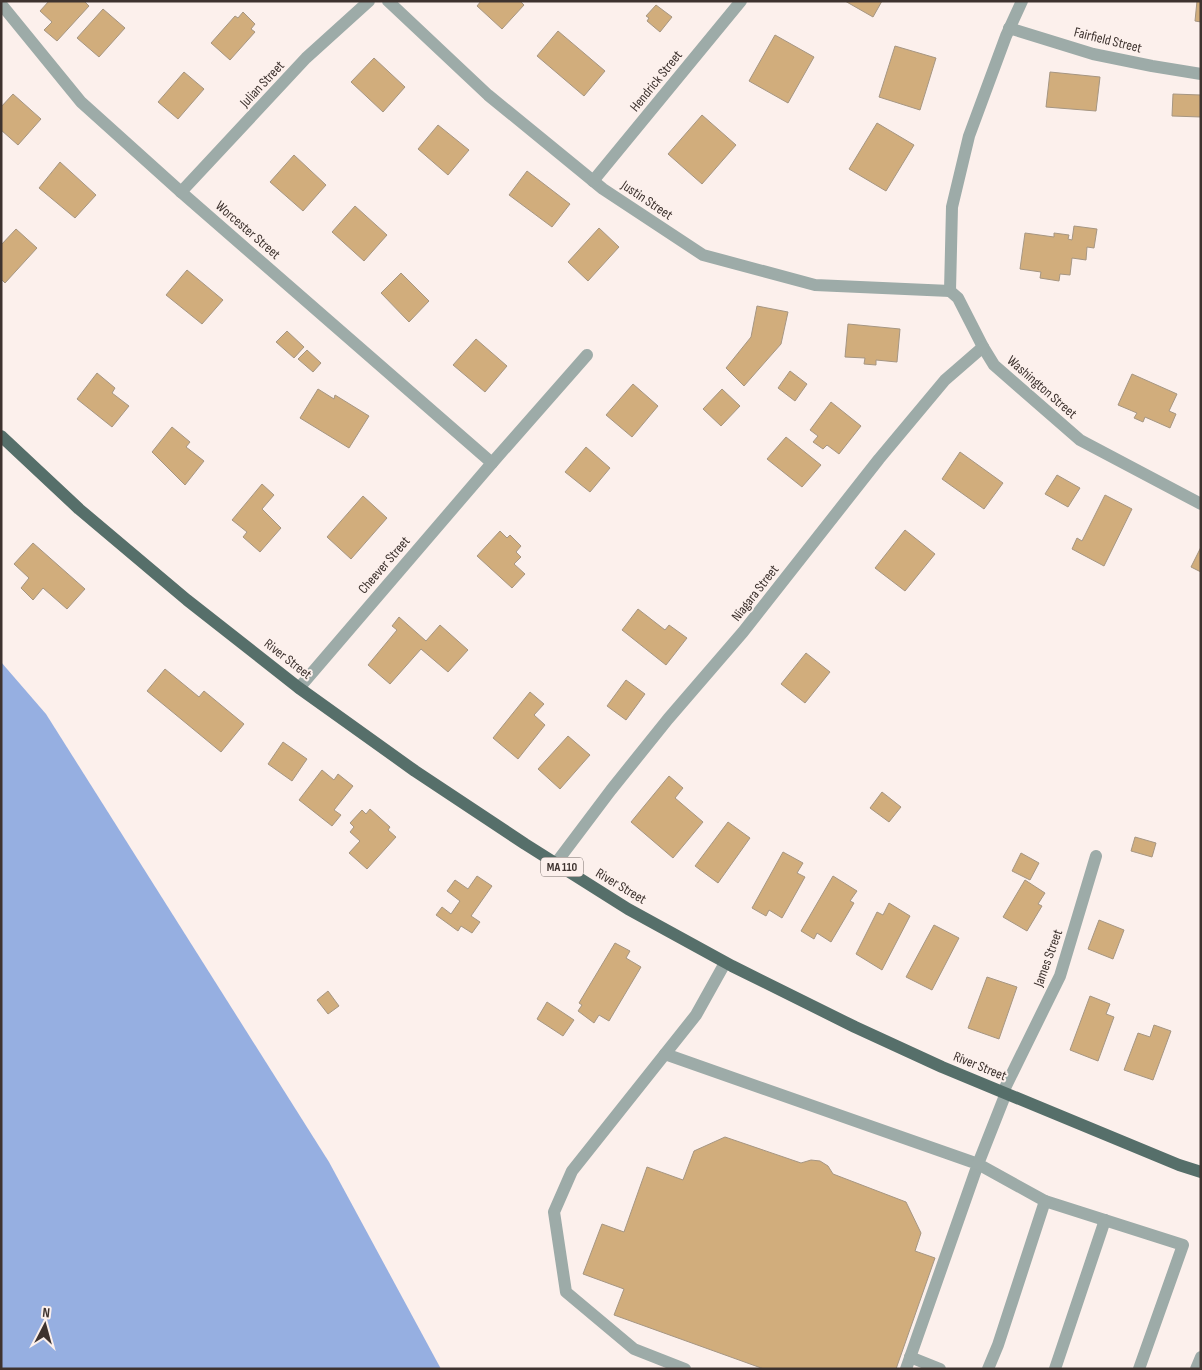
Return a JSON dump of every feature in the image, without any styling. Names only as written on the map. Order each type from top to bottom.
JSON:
[{"type":"main road","name":"River Street","points":[[1,436],[79,509],[188,600],[299,688],[415,771],[628,909],[725,963],[916,1055],[1179,1165],[1201,1172]]},
{"type":"street","name":"Julian Street","points":[[181,192],[306,58],[369,1]]},
{"type":"street","name":"Justin Street","points":[[388,1],[488,94],[593,181],[703,255],[815,286],[950,291]]},
{"type":"street","name":"Hendrick Street","points":[[593,181],[741,1]]},
{"type":"street","points":[[950,291],[952,207],[969,136],[1022,1]]},
{"type":"street","name":"Worcester Street","points":[[3,4],[81,102],[181,192],[492,463]]},
{"type":"street","name":"Fairfield Street","points":[[1010,28],[1092,54],[1201,74]]},
{"type":"street","name":"Washington Street","points":[[950,291],[958,298],[994,365],[1080,440],[1201,504]]},
{"type":"street","name":"Niagara Street","points":[[556,863],[662,726],[743,632],[897,438],[945,380],[983,347]]},
{"type":"street","name":"Cheever Street","points":[[299,688],[587,355]]},
{"type":"street","name":"James Street","points":[[908,1363],[1005,1092],[1060,976],[1096,856]]},
{"type":"street","points":[[684,1369],[634,1349],[566,1292],[554,1212],[572,1171],[696,1015],[725,963]]},
{"type":"street","points":[[665,1054],[978,1164],[1045,1201],[1183,1245],[1139,1369]]},
{"type":"street","points":[[988,1369],[998,1346],[1045,1201]]},
{"type":"street","points":[[1054,1369],[1105,1220]]},
{"type":"street","points":[[1196,1369],[1201,1357]]},
{"type":"street","points":[[908,1363],[940,1369]]},
{"type":"water","points":[[1,662],[46,714],[329,1162],[441,1369],[1,1369]]},
{"type":"building","points":[[49,1],[84,1],[89,6],[57,41],[44,30],[52,22],[40,11]]},
{"type":"building","points":[[481,1],[520,1],[524,5],[502,29],[477,6]]},
{"type":"building","points":[[845,1],[882,1],[873,17]]},
{"type":"building","points":[[1197,1],[1201,1],[1201,22],[1195,21]]},
{"type":"building","points":[[656,5],[672,17],[660,32],[647,21],[649,18],[646,16]]},
{"type":"building","points":[[103,9],[125,28],[99,57],[77,38]]},
{"type":"building","points":[[243,12],[255,24],[251,29],[255,32],[230,60],[211,43],[235,16],[238,18]]},
{"type":"building","points":[[558,31],[605,71],[584,96],[537,56]]},
{"type":"building","points":[[775,35],[814,57],[788,103],[749,81]]},
{"type":"building","points":[[895,46],[936,58],[920,110],[879,97]]},
{"type":"building","points":[[374,58],[405,87],[383,112],[351,82]]},
{"type":"building","points":[[184,72],[204,89],[178,119],[158,102]]},
{"type":"building","points":[[1050,72],[1100,77],[1096,111],[1046,107]]},
{"type":"building","points":[[13,94],[41,119],[18,145],[1,130],[1,107]]},
{"type":"building","points":[[1173,94],[1201,95],[1201,117],[1172,116]]},
{"type":"building","points":[[702,115],[736,145],[702,184],[668,154]]},
{"type":"building","points":[[877,123],[914,145],[886,191],[849,169]]},
{"type":"building","points":[[438,125],[469,150],[448,175],[418,149]]},
{"type":"building","points":[[294,155],[326,185],[303,211],[270,182]]},
{"type":"building","points":[[60,162],[96,195],[75,218],[39,188]]},
{"type":"building","points":[[527,171],[570,204],[552,227],[509,195]]},
{"type":"building","points":[[355,206],[387,235],[364,261],[332,232]]},
{"type":"building","points":[[1074,226],[1097,229],[1094,248],[1087,247],[1086,260],[1072,258],[1070,275],[1060,274],[1059,281],[1040,278],[1041,272],[1020,269],[1025,233],[1054,237],[1054,233],[1069,235],[1068,239],[1072,240]]},
{"type":"building","points":[[599,228],[619,247],[588,281],[568,262]]},
{"type":"building","points":[[16,229],[37,248],[5,283],[1,279],[1,245]]},
{"type":"building","points":[[187,270],[223,300],[202,324],[166,295]]},
{"type":"building","points":[[401,273],[429,301],[409,322],[381,293]]},
{"type":"building","points":[[757,306],[788,312],[781,344],[744,386],[726,368],[751,337]]},
{"type":"building","points":[[848,324],[900,329],[897,362],[876,360],[876,365],[864,364],[865,358],[845,357]]},
{"type":"building","points":[[287,331],[304,347],[294,358],[276,342]]},
{"type":"building","points":[[476,339],[507,366],[485,392],[453,365]]},
{"type":"building","points":[[307,350],[321,363],[313,372],[298,359]]},
{"type":"building","points":[[790,371],[807,384],[795,401],[778,388]]},
{"type":"building","points":[[97,373],[115,388],[112,393],[129,406],[112,427],[77,399]]},
{"type":"building","points":[[1132,374],[1177,394],[1169,411],[1176,414],[1170,428],[1145,417],[1143,422],[1134,418],[1137,413],[1118,405]]},
{"type":"building","points":[[633,384],[658,406],[632,437],[606,415]]},
{"type":"building","points":[[318,389],[334,399],[335,395],[369,416],[349,448],[300,418]]},
{"type":"building","points":[[722,389],[740,406],[721,426],[703,409]]},
{"type":"building","points":[[831,402],[861,426],[839,454],[827,445],[823,449],[813,442],[818,436],[810,430]]},
{"type":"building","points":[[172,427],[190,442],[186,447],[204,461],[185,485],[152,452]]},
{"type":"building","points":[[786,437],[821,465],[802,487],[767,459]]},
{"type":"building","points":[[586,447],[610,468],[590,492],[565,472]]},
{"type":"building","points":[[960,452],[1003,483],[984,509],[942,479]]},
{"type":"building","points":[[1057,475],[1080,488],[1068,507],[1045,494]]},
{"type":"building","points":[[262,484],[274,495],[262,509],[281,528],[260,552],[243,537],[247,532],[232,520]]},
{"type":"building","points":[[1105,495],[1132,509],[1104,566],[1072,549],[1077,538],[1082,541]]},
{"type":"building","points":[[363,496],[387,518],[351,559],[327,537]]},
{"type":"building","points":[[905,530],[935,554],[905,591],[875,568]]},
{"type":"building","points":[[500,531],[507,538],[510,535],[521,546],[516,552],[521,557],[514,564],[525,574],[512,588],[477,556]]},
{"type":"building","points":[[33,543],[85,589],[67,609],[43,588],[33,600],[21,588],[29,578],[14,564]]},
{"type":"building","points":[[1201,547],[1201,572],[1191,567]]},
{"type":"building","points":[[638,609],[665,630],[669,625],[687,638],[666,665],[622,630]]},
{"type":"building","points":[[399,617],[426,641],[440,625],[468,650],[448,672],[421,649],[390,684],[368,665],[397,630],[392,626]]},
{"type":"building","points":[[806,653],[830,672],[805,703],[781,684]]},
{"type":"building","points":[[165,669],[199,697],[204,691],[244,724],[221,752],[147,691]]},
{"type":"building","points":[[626,680],[645,694],[626,720],[607,706]]},
{"type":"building","points":[[530,692],[544,704],[534,715],[545,725],[518,759],[493,738]]},
{"type":"building","points":[[568,736],[590,755],[560,789],[538,769]]},
{"type":"building","points":[[283,742],[307,759],[292,781],[268,764]]},
{"type":"building","points":[[322,770],[334,780],[338,774],[353,786],[334,810],[341,815],[332,826],[299,800]]},
{"type":"building","points":[[669,776],[683,788],[675,798],[703,822],[673,858],[631,822]]},
{"type":"building","points":[[882,792],[901,807],[889,822],[870,808]]},
{"type":"building","points":[[370,809],[390,827],[388,830],[396,837],[367,869],[349,853],[360,841],[350,832],[354,827],[350,823],[362,810],[366,814]]},
{"type":"building","points":[[728,822],[750,838],[718,883],[695,866]]},
{"type":"building","points":[[1135,837],[1156,843],[1152,857],[1131,851]]},
{"type":"building","points":[[783,852],[803,863],[797,873],[805,877],[782,918],[769,910],[766,916],[752,908]]},
{"type":"building","points":[[1021,853],[1039,863],[1030,880],[1012,871]]},
{"type":"building","points":[[477,876],[492,886],[471,916],[480,922],[472,933],[461,926],[458,931],[436,915],[442,907],[451,914],[460,901],[447,891],[455,880],[468,889]]},
{"type":"building","points":[[833,876],[857,891],[850,901],[854,903],[831,942],[817,933],[814,939],[801,931]]},
{"type":"building","points":[[1025,880],[1045,893],[1038,904],[1042,906],[1027,931],[1003,917]]},
{"type":"building","points":[[889,903],[910,916],[882,970],[856,954],[877,912],[883,915]]},
{"type":"building","points":[[1099,920],[1124,930],[1113,959],[1088,949]]},
{"type":"building","points":[[934,925],[959,938],[932,990],[906,977]]},
{"type":"building","points":[[615,943],[630,951],[626,958],[641,967],[609,1021],[599,1015],[594,1023],[578,1011],[582,1005],[579,1003]]},
{"type":"building","points":[[987,977],[1017,987],[999,1039],[968,1028]]},
{"type":"building","points":[[328,991],[339,1006],[328,1014],[317,1000]]},
{"type":"building","points":[[1090,996],[1110,1004],[1106,1014],[1114,1017],[1098,1061],[1070,1050]]},
{"type":"building","points":[[547,1002],[574,1020],[563,1036],[537,1019]]},
{"type":"building","points":[[1154,1025],[1171,1031],[1153,1080],[1124,1070],[1138,1033],[1150,1037]]},
{"type":"building","points":[[725,1137],[801,1163],[811,1160],[820,1161],[828,1166],[833,1174],[906,1202],[921,1233],[915,1251],[935,1258],[896,1369],[764,1369],[614,1315],[624,1289],[583,1274],[602,1224],[624,1232],[647,1167],[683,1180],[694,1151]]}]
